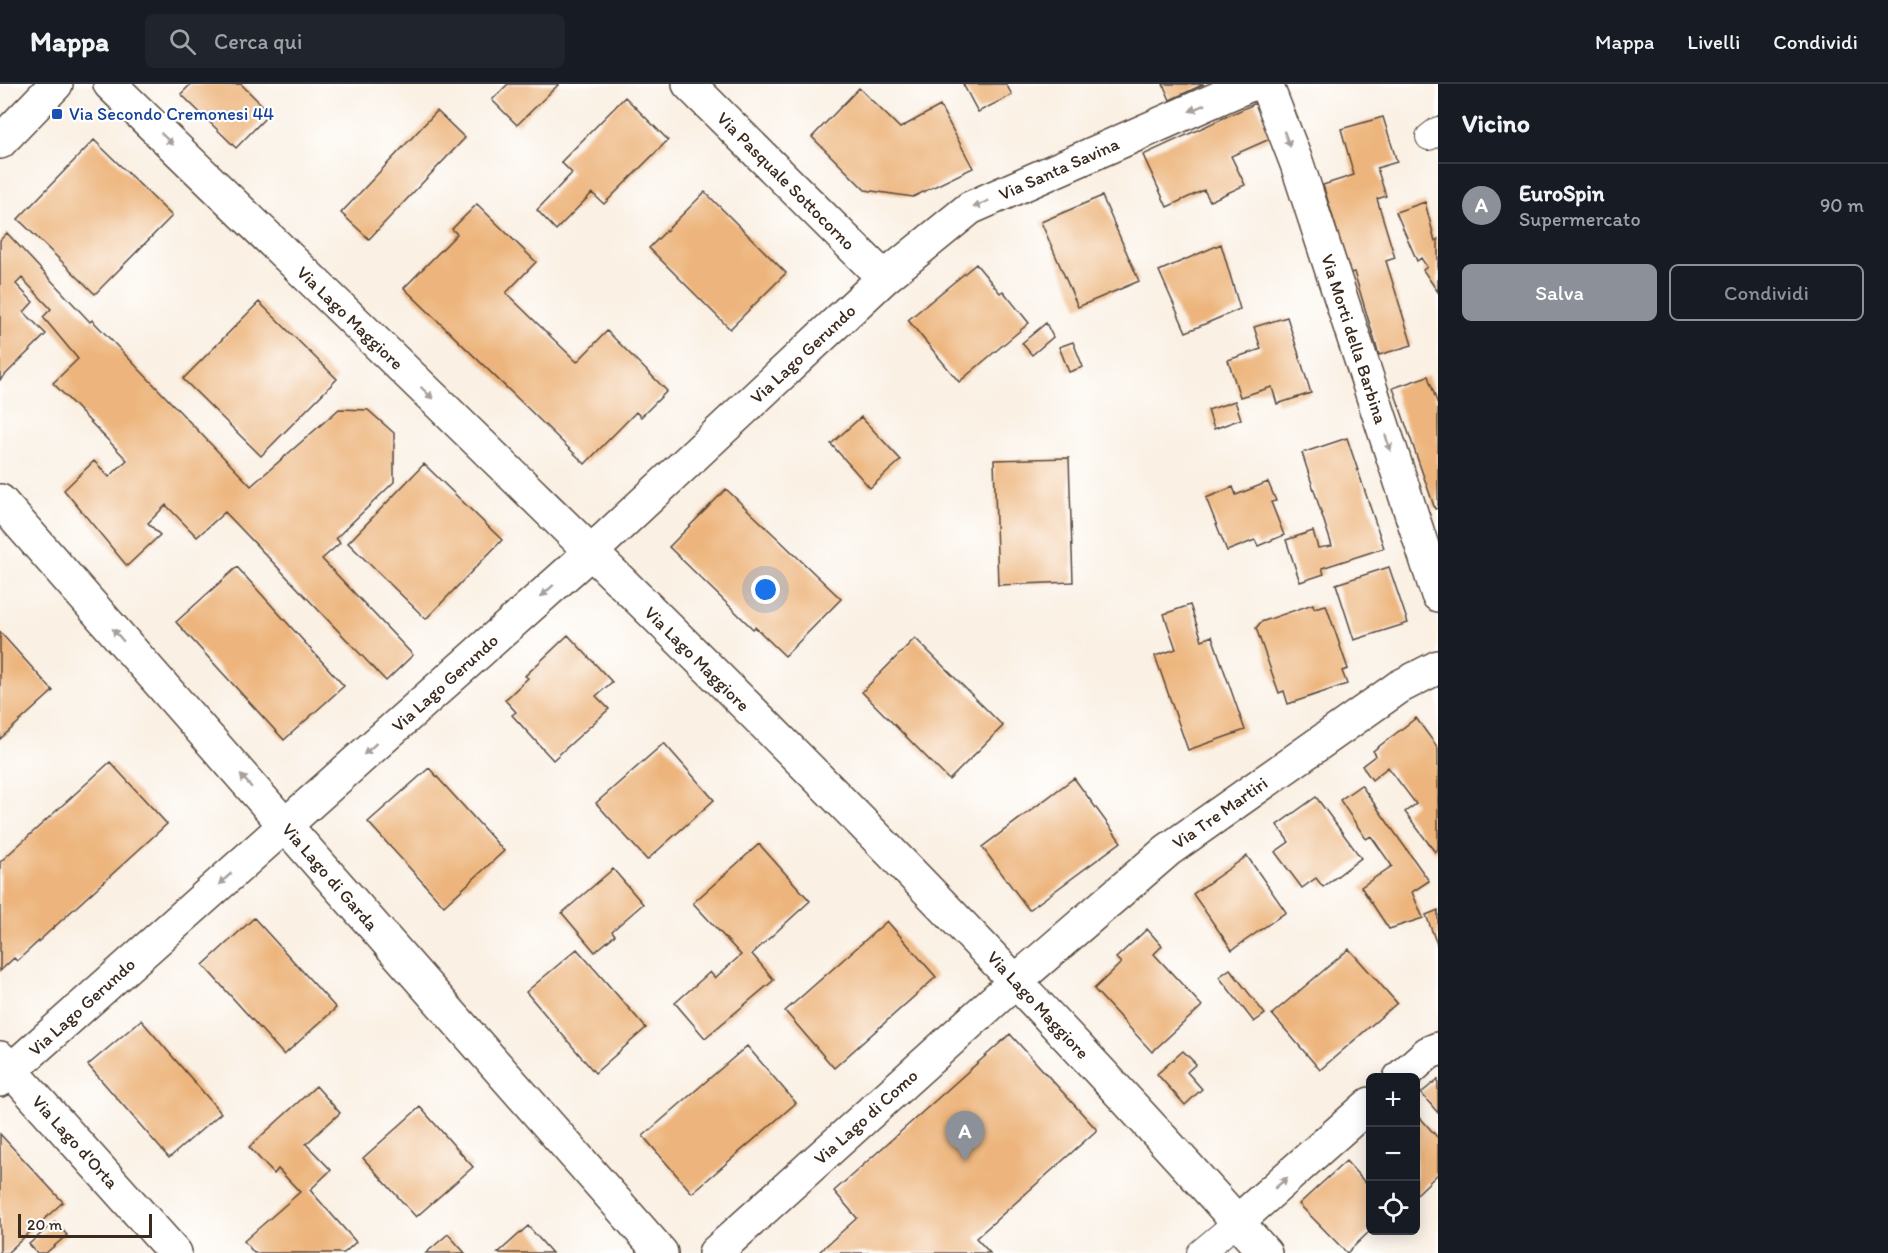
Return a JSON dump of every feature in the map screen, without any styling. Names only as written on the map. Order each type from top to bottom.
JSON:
[{"type":"street","points":[[0,142],[56,84]]},
{"type":"street","name":"Via Lago Maggiore","points":[[110,84],[591,552],[1017,980],[1265,1253]]},
{"type":"street","name":"Via Pasquale Sottocorno","points":[[689,84],[884,278]]},
{"type":"street","name":"Via Santa Savina","points":[[884,278],[970,208],[1251,84]]},
{"type":"street","name":"Via Morti della Barbina","points":[[1266,84],[1297,164],[1438,595]]},
{"type":"street","name":"Via Lago Gerundo","points":[[4,1070],[285,825],[591,552],[884,278]]},
{"type":"street","name":"Via Lago di Garda","points":[[0,501],[661,1253]]},
{"type":"street","name":"Via Tre Martiri","points":[[1017,980],[1168,850],[1399,687],[1438,667]]},
{"type":"street","name":"Via Lago di Como","points":[[715,1253],[1017,980]]},
{"type":"street","points":[[1405,1073],[1428,1053],[1438,1049]]},
{"type":"street","name":"Via Lago d'Orta","points":[[4,1070],[175,1253]]},
{"type":"street","points":[[1237,1222],[1366,1108]]},
{"type":"lane","points":[[1200,1253],[1237,1222]]},
{"type":"building","points":[[191,84],[241,84],[270,113],[236,148],[181,94]]},
{"type":"building","points":[[508,84],[559,84],[517,125],[492,100]]},
{"type":"building","points":[[963,84],[1006,84],[1012,95],[978,112]]},
{"type":"building","points":[[1163,84],[1204,84],[1170,100]]},
{"type":"building","points":[[859,88],[900,128],[940,106],[973,168],[913,197],[865,190],[812,137]]},
{"type":"building","points":[[625,97],[668,140],[604,204],[592,193],[556,230],[537,210],[572,173],[561,162]]},
{"type":"building","points":[[1256,103],[1272,138],[1231,156],[1245,185],[1210,201],[1204,190],[1167,207],[1143,155]]},
{"type":"building","points":[[437,111],[465,138],[369,239],[341,213]]},
{"type":"building","points":[[1383,117],[1397,162],[1377,168],[1386,196],[1377,199],[1395,258],[1386,261],[1412,345],[1379,355],[1354,272],[1350,273],[1323,185],[1354,175],[1341,129]]},
{"type":"building","points":[[94,140],[172,216],[95,294],[18,219]]},
{"type":"building","points":[[705,192],[786,273],[730,329],[649,248]]},
{"type":"building","points":[[1102,196],[1139,281],[1078,307],[1041,222]]},
{"type":"building","points":[[1425,202],[1435,241],[1438,239],[1438,292],[1423,270],[1427,267],[1421,258],[1417,261],[1396,212]]},
{"type":"building","points":[[477,204],[536,262],[506,293],[577,362],[607,331],[667,391],[641,417],[636,412],[585,464],[404,288],[457,234],[452,229]]},
{"type":"building","points":[[7,233],[90,322],[92,320],[251,486],[339,409],[368,410],[394,433],[394,482],[336,538],[340,543],[322,559],[413,655],[386,681],[225,512],[197,537],[166,505],[148,523],[160,535],[127,566],[64,490],[94,461],[109,477],[127,460],[53,383],[78,359],[43,317],[51,309],[22,278],[16,284],[33,302],[24,312],[46,334],[0,380],[0,240]]},
{"type":"building","points":[[1221,244],[1240,309],[1186,332],[1159,271]]},
{"type":"building","points":[[976,264],[1000,293],[1003,291],[1029,323],[959,382],[908,320]]},
{"type":"building","points":[[259,302],[337,379],[261,456],[183,379]]},
{"type":"building","points":[[1287,317],[1311,393],[1277,404],[1272,387],[1240,397],[1228,360],[1261,349],[1254,327]]},
{"type":"building","points":[[1046,323],[1053,337],[1032,355],[1022,343]]},
{"type":"building","points":[[1073,342],[1083,367],[1069,372],[1059,347]]},
{"type":"building","points":[[1428,376],[1438,405],[1438,508],[1435,509],[1393,388]]},
{"type":"building","points":[[1235,401],[1241,419],[1214,429],[1208,410]]},
{"type":"building","points":[[861,417],[901,460],[870,488],[831,444]]},
{"type":"building","points":[[1347,438],[1384,548],[1322,568],[1324,574],[1300,582],[1286,540],[1313,531],[1318,548],[1332,546],[1302,453]]},
{"type":"building","points":[[1069,458],[1073,582],[998,585],[994,460]]},
{"type":"building","points":[[424,464],[502,540],[426,619],[348,543]]},
{"type":"building","points":[[1268,482],[1276,501],[1271,502],[1284,535],[1258,546],[1255,540],[1227,551],[1206,498],[1233,487],[1236,495]]},
{"type":"building","points":[[726,489],[841,599],[785,656],[755,627],[753,629],[669,547]]},
{"type":"building","points":[[237,567],[344,686],[284,740],[176,622]]},
{"type":"building","points":[[1389,567],[1408,623],[1354,640],[1336,584]]},
{"type":"building","points":[[1313,604],[1314,608],[1326,605],[1348,669],[1342,671],[1347,684],[1288,704],[1284,691],[1279,693],[1256,628],[1261,622]]},
{"type":"building","points":[[1190,605],[1202,640],[1212,636],[1245,730],[1188,750],[1155,656],[1176,649],[1164,614]]},
{"type":"building","points":[[0,632],[53,691],[0,739]]},
{"type":"building","points":[[568,635],[612,682],[596,696],[609,709],[553,760],[512,715],[516,712],[505,700],[528,678],[525,676]]},
{"type":"building","points":[[915,638],[1003,726],[949,780],[862,692]]},
{"type":"building","points":[[1416,718],[1438,748],[1438,849],[1435,852],[1405,812],[1416,804],[1388,767],[1372,780],[1362,766],[1376,755],[1373,751]]},
{"type":"building","points":[[664,743],[714,800],[647,860],[596,803]]},
{"type":"building","points":[[110,762],[167,824],[17,961],[14,958],[0,971],[0,862]]},
{"type":"building","points":[[429,768],[504,851],[444,906],[368,822]]},
{"type":"building","points":[[1074,778],[1121,842],[1029,910],[982,847]]},
{"type":"building","points":[[1361,785],[1429,881],[1412,892],[1423,918],[1389,929],[1361,887],[1392,866],[1371,836],[1366,839],[1340,800]]},
{"type":"building","points":[[1316,797],[1361,858],[1323,887],[1316,878],[1302,888],[1275,852],[1289,842],[1277,825]]},
{"type":"building","points":[[759,844],[810,901],[752,954],[774,980],[705,1038],[675,1003],[710,972],[715,978],[741,955],[693,903]]},
{"type":"building","points":[[1247,856],[1286,912],[1232,950],[1193,894]]},
{"type":"building","points":[[613,869],[643,904],[612,931],[615,935],[595,952],[562,913]]},
{"type":"building","points":[[1438,910],[1438,947],[1426,915]]},
{"type":"building","points":[[254,918],[336,1008],[284,1055],[203,965]]},
{"type":"building","points":[[887,921],[936,977],[834,1068],[785,1011]]},
{"type":"building","points":[[1147,929],[1162,946],[1154,954],[1202,1006],[1152,1052],[1094,989],[1121,963],[1116,958]]},
{"type":"building","points":[[577,949],[646,1028],[595,1073],[526,992]]},
{"type":"building","points":[[1349,949],[1397,1003],[1320,1070],[1272,1014]]},
{"type":"building","points":[[1230,969],[1265,1014],[1254,1022],[1219,977]]},
{"type":"building","points":[[141,1020],[221,1113],[169,1158],[88,1065]]},
{"type":"building","points":[[1010,1034],[1097,1130],[976,1238],[990,1253],[818,1253],[857,1218],[834,1191]]},
{"type":"building","points":[[747,1046],[796,1103],[692,1193],[643,1136]]},
{"type":"building","points":[[1183,1051],[1196,1064],[1187,1072],[1202,1089],[1185,1105],[1157,1074]]},
{"type":"building","points":[[1438,1079],[1438,1113],[1421,1093]]},
{"type":"building","points":[[316,1086],[340,1113],[306,1144],[331,1170],[310,1190],[356,1242],[344,1253],[254,1253],[244,1241],[300,1192],[278,1169],[274,1174],[249,1147]]},
{"type":"building","points":[[420,1107],[473,1167],[416,1217],[363,1158]]},
{"type":"building","points":[[1420,1118],[1438,1138],[1438,1174],[1420,1191]]},
{"type":"building","points":[[0,1134],[63,1202],[7,1253],[0,1253]]},
{"type":"building","points":[[1346,1161],[1366,1184],[1366,1235],[1347,1253],[1299,1204]]},
{"type":"building","points":[[55,1222],[67,1235],[46,1253],[37,1253],[29,1244]]},
{"type":"building","points":[[528,1226],[552,1253],[498,1253]]},
{"type":"building","points":[[448,1234],[465,1253],[426,1253]]},
{"type":"place","name":"Via Secondo Cremonesi 44","points":[[57,114]]},
{"type":"place","name":"EuroSpin","points":[[965,1161]]}]
